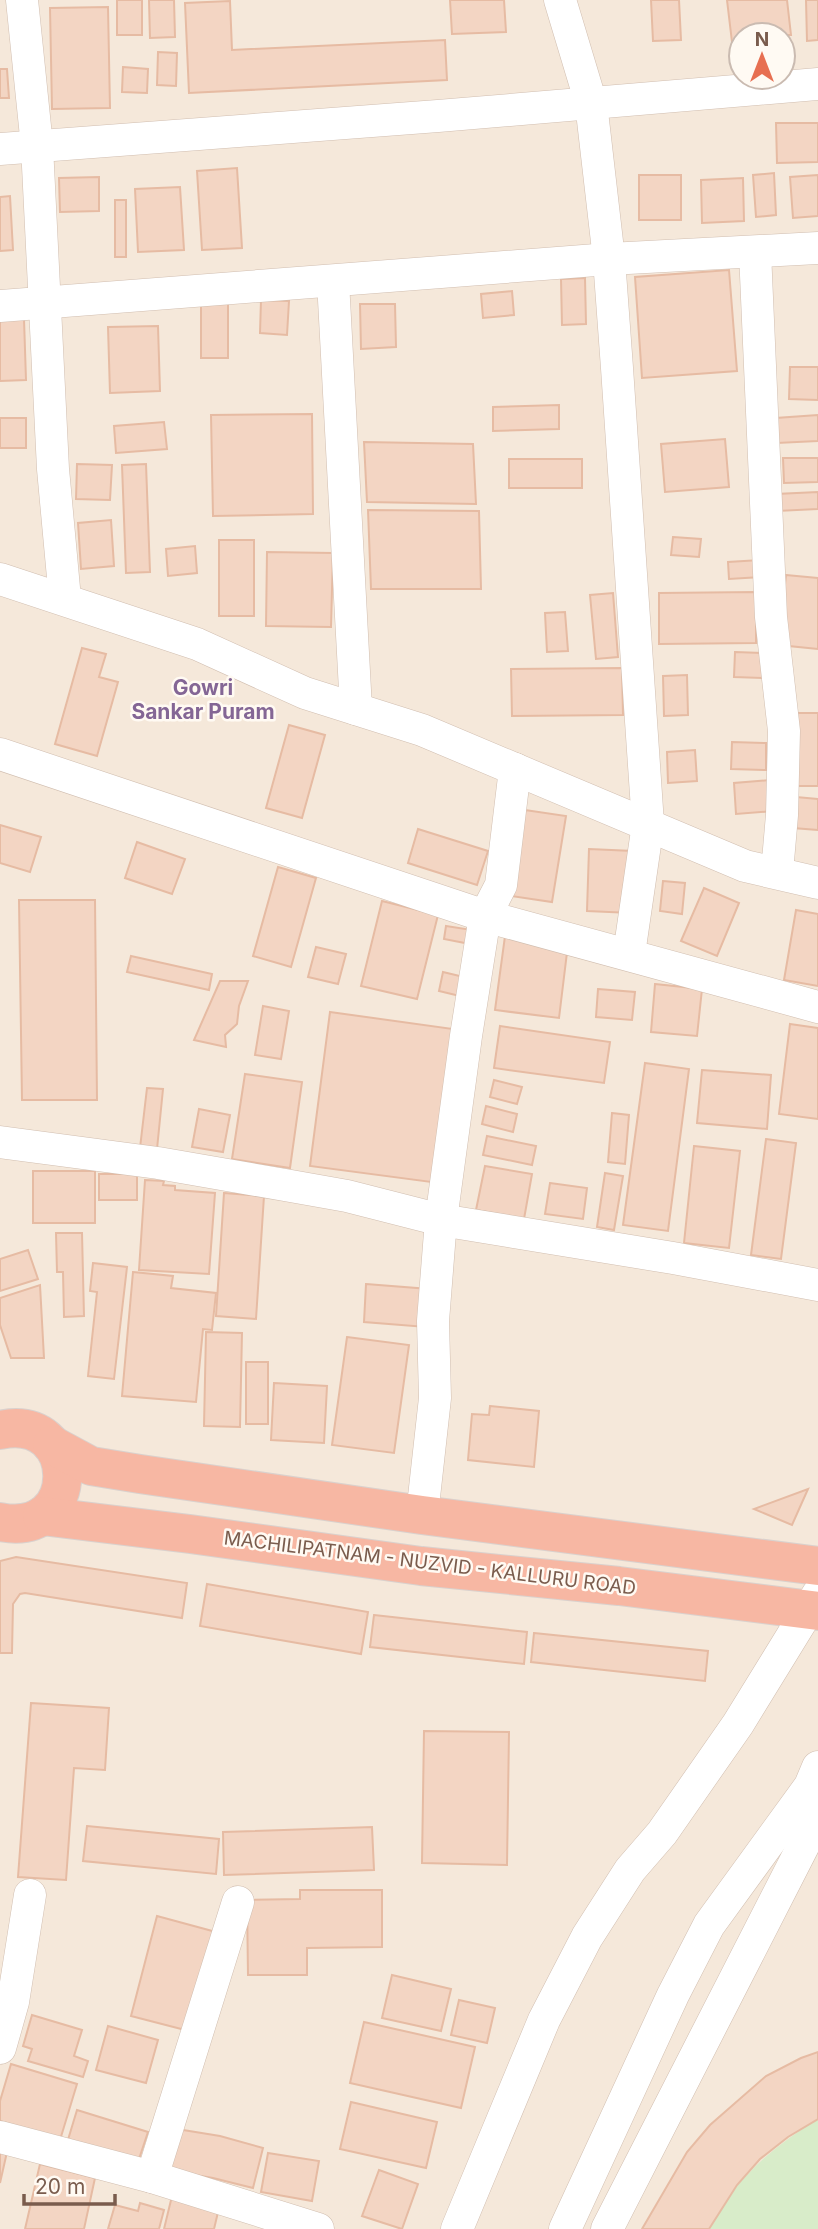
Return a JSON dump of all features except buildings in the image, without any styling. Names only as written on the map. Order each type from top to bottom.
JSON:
[{"type":"highway","points":[[0,1398],[28,1436],[61,1459],[63,1475],[61,1491],[54,1505],[43,1516],[28,1523],[13,1525],[0,1522]]},
{"type":"highway","points":[[28,1436],[91,1466],[422,1515],[818,1566]]},
{"type":"highway","name":"MACHILIPATNAM - NUZVID - KALLURU ROAD","points":[[43,1516],[421,1566],[815,1605]]},
{"type":"street","points":[[22,0],[37,146],[53,470],[65,599]]},
{"type":"street","points":[[560,0],[591,103],[609,259],[648,824],[629,954]]},
{"type":"street","points":[[0,149],[818,84]]},
{"type":"street","points":[[0,306],[609,259],[818,248]]},
{"type":"street","points":[[755,252],[771,617],[784,731],[782,815],[777,872]]},
{"type":"street","points":[[333,281],[356,709]]},
{"type":"street","points":[[0,579],[197,644],[305,693],[422,730],[745,866],[818,883]]},
{"type":"street","points":[[0,754],[485,916],[818,1007]]},
{"type":"street","points":[[422,1515],[435,1398],[433,1321],[441,1220],[458,1087],[485,916],[501,885],[515,769]]},
{"type":"street","points":[[0,1142],[158,1163],[285,1185],[347,1196],[441,1220],[818,1285]]},
{"type":"street","points":[[457,2229],[544,2020],[587,1937],[630,1870],[662,1833],[730,1735],[815,1605]]},
{"type":"street","points":[[565,2229],[673,1995],[709,1925],[810,1786],[818,1767]]},
{"type":"street","points":[[607,2229],[818,1816]]},
{"type":"street","points":[[0,2048],[13,2002],[30,1895]]},
{"type":"street","points":[[152,2176],[239,1902]]},
{"type":"street","points":[[0,2137],[152,2176],[317,2229]]},
{"type":"shaded area","points":[[0,0],[818,0],[818,2229],[0,2229]]},
{"type":"green space","points":[[818,2119],[818,2229],[709,2229],[742,2180],[770,2153]]},
{"type":"district","name":"Gowri Sankar Puram","points":[[203,699]]}]
